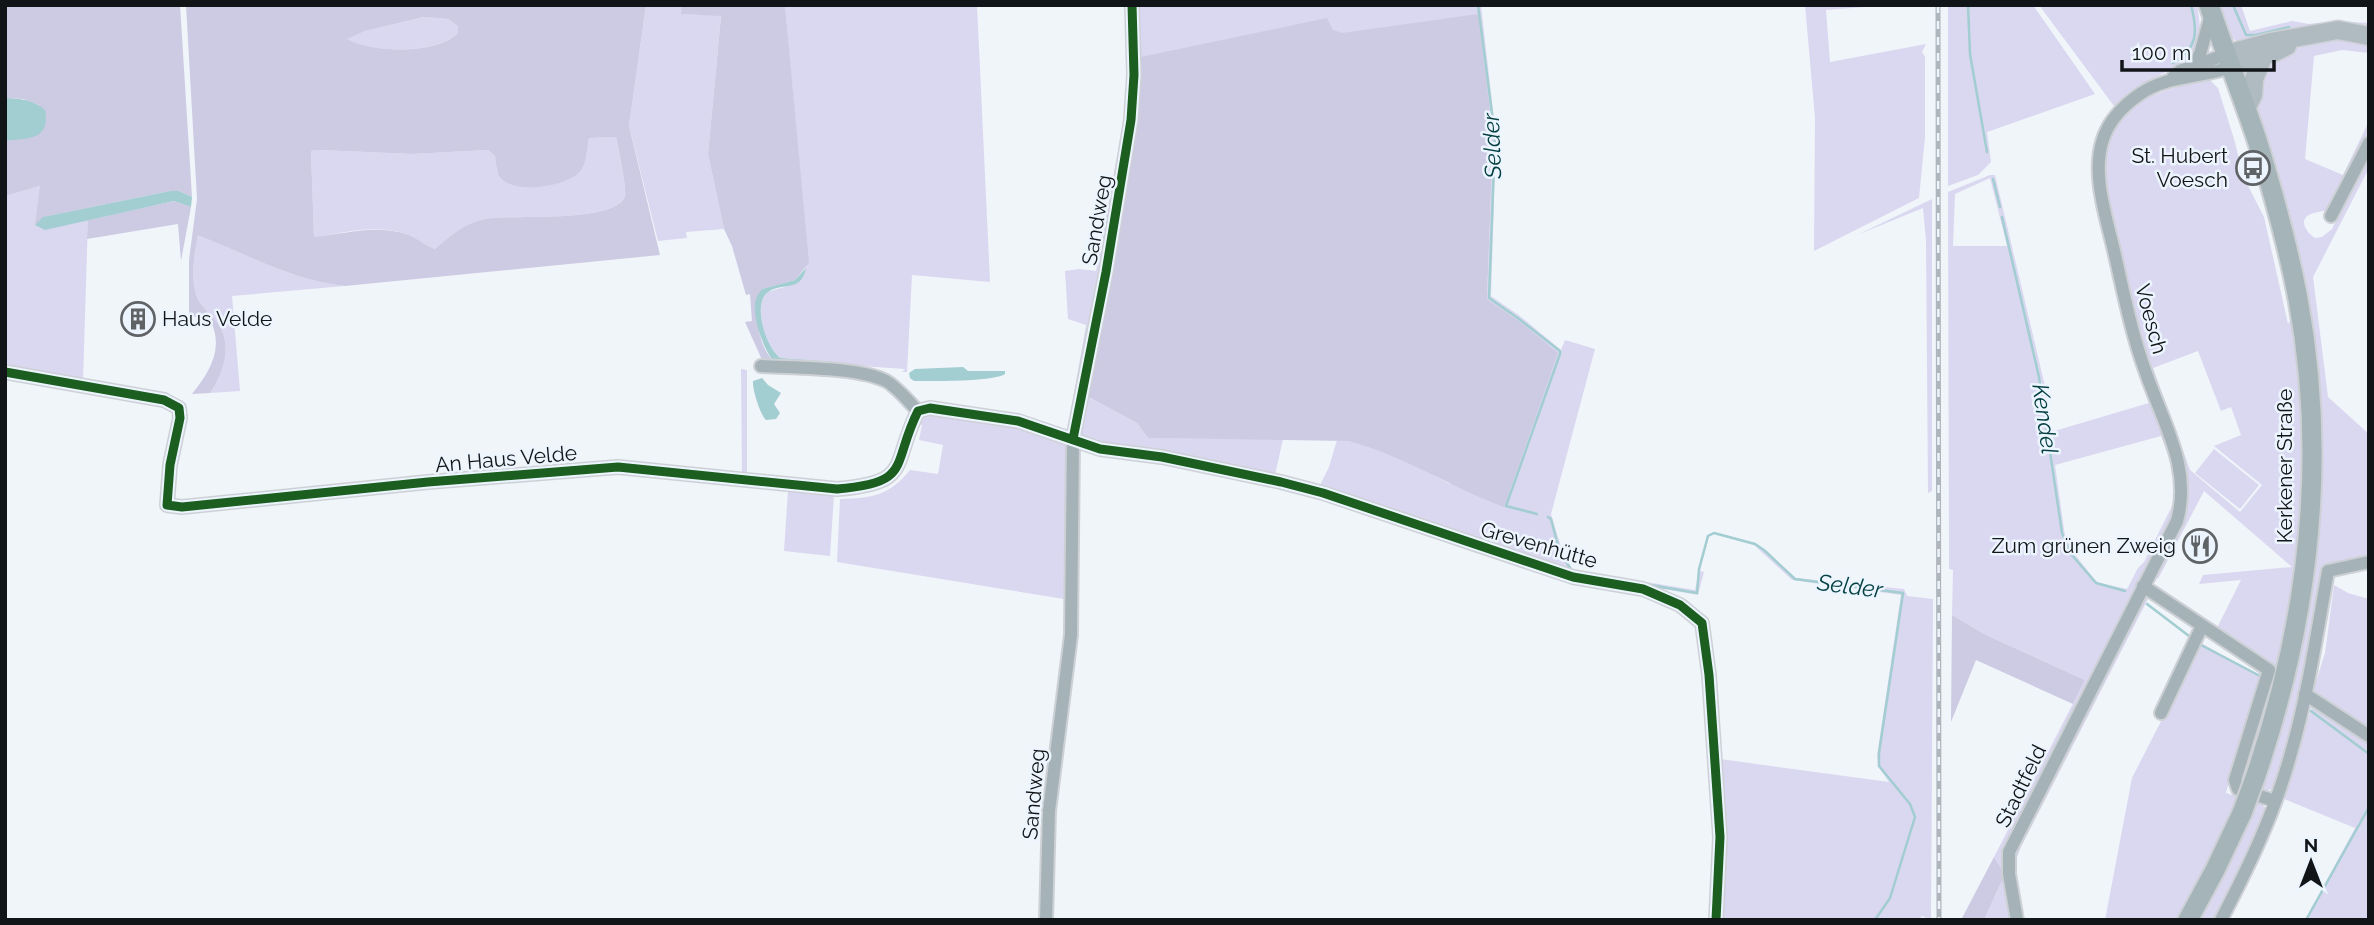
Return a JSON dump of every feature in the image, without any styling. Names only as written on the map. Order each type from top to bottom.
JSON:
[{"type":"main road","name":"Kerkener Straße","points":[[2188,920],[2216,870],[2242,813],[2284,684],[2299,617],[2309,543],[2312,457],[2306,357],[2298,300],[2266,171],[2211,8]]},
{"type":"street","name":"Sandweg","points":[[1045,920],[1049,811],[1071,635],[1073,439],[1106,272],[1131,120],[1134,75],[1132,5]]},
{"type":"street","points":[[2192,67],[2200,54],[2211,8]]},
{"type":"street","points":[[2229,60],[2304,36],[2338,30],[2369,36]]},
{"type":"street","points":[[2229,60],[2263,57],[2304,36]]},
{"type":"street","points":[[2246,109],[2253,95],[2254,79],[2263,57]]},
{"type":"street","name":"Voesch","points":[[2078,713],[2177,522],[2183,493],[2176,453],[2154,398],[2132,326],[2104,208],[2099,168],[2103,139],[2116,116],[2141,93],[2169,80],[2180,71],[2229,60]]},
{"type":"street","name":"Voesch","points":[[2169,80],[2214,73],[2229,60]]},
{"type":"street","points":[[2332,216],[2369,143]]},
{"type":"street","points":[[761,366],[869,376],[886,381],[918,411],[930,408],[1018,421],[1073,439]]},
{"type":"street","name":"An Haus Velde","points":[[5,372],[164,400],[179,408],[180,418],[170,465],[167,505],[182,508],[428,482],[618,467],[837,489],[864,487],[884,481],[898,467],[911,424],[918,411]]},
{"type":"street","name":"Grevenhütte","points":[[1073,439],[1100,449],[1162,457],[1281,482],[1573,577],[1643,589],[1680,605],[1702,624],[1707,658],[1720,837],[1716,920]]},
{"type":"street","points":[[2221,920],[2257,849],[2291,755],[2328,571],[2369,562]]},
{"type":"street","points":[[2143,586],[2269,670],[2235,780],[2238,789],[2274,801]]},
{"type":"street","points":[[2161,713],[2202,626]]},
{"type":"street","points":[[2305,694],[2369,736]]},
{"type":"street","name":"Stadtfeld","points":[[2017,920],[2009,874],[2009,852],[2078,713]]},
{"type":"shaded area","points":[[6,5],[180,5],[192,197],[179,191],[170,191],[44,217],[35,225],[40,186],[5,196],[5,141],[11,140],[39,105],[23,99],[5,98]]},
{"type":"shaded area","points":[[186,5],[646,5],[629,126],[660,255],[345,286],[289,273],[198,235],[193,269],[196,295],[216,321],[225,339],[226,348],[223,367],[210,393],[192,394],[209,369],[216,342],[211,322],[189,315],[189,260],[197,199]],"holes":[[[424,17],[448,19],[458,26],[458,33],[435,45],[404,50],[372,47],[347,39],[365,31]],[[616,137],[625,196],[617,205],[603,211],[561,216],[485,219],[452,234],[435,249],[410,235],[394,231],[360,231],[314,237],[311,151],[412,154],[488,150],[495,156],[499,175],[507,183],[541,187],[565,181],[581,170],[586,159],[589,138]]]},
{"type":"shaded area","points":[[646,5],[682,5],[682,14],[721,15],[708,154],[724,229],[686,232],[687,238],[658,241],[629,126]]},
{"type":"shaded area","points":[[682,5],[785,5],[809,263],[795,280],[762,289],[759,309],[760,337],[775,363],[763,362],[745,322],[752,321],[750,294],[746,295],[732,246],[724,229],[708,154],[721,16],[681,14]]},
{"type":"shaded area","points":[[785,5],[977,5],[990,282],[912,275],[907,372],[902,372],[905,369],[846,365],[835,367],[837,362],[781,358],[766,337],[761,317],[763,299],[767,293],[797,281],[808,263]]},
{"type":"shaded area","points":[[1134,5],[1481,5],[1496,137],[1491,296],[1561,350],[1565,340],[1595,349],[1551,514],[1565,560],[1573,570],[1695,590],[1707,535],[1714,532],[1755,543],[1796,578],[1904,589],[1907,596],[1933,599],[1931,920],[1922,916],[1919,920],[1722,920],[1727,848],[1720,759],[1889,782],[1878,766],[1877,756],[1901,595],[1792,580],[1754,545],[1715,534],[1709,536],[1700,571],[1704,572],[1698,595],[1576,574],[1319,487],[1329,467],[1337,440],[1381,450],[1450,484],[1519,321],[1487,299],[1493,137],[1345,36],[1136,58]]},
{"type":"shaded area","points":[[1805,5],[1891,5],[1826,10],[1830,62],[1926,44],[1922,52],[1925,57],[1925,137],[1919,198],[1814,251],[1815,118]]},
{"type":"shaded area","points":[[1948,5],[2033,5],[2095,94],[1987,132],[1991,162],[1978,175],[1948,186]]},
{"type":"shaded area","points":[[2039,5],[2197,5],[2199,39],[2190,57],[2144,84],[2114,106]]},
{"type":"shaded area","points":[[2216,5],[2241,5],[2250,31],[2292,21],[2309,24],[2336,21],[2369,23],[2369,27],[2355,25],[2243,45],[2230,37]]},
{"type":"shaded area","points":[[1478,14],[1493,137],[1487,299],[1558,353],[1504,507],[1388,454],[1348,441],[1148,438],[1137,423],[1085,395],[1136,58],[1327,18],[1333,30],[1342,33]]},
{"type":"shaded area","points":[[424,17],[448,19],[458,26],[458,33],[435,45],[404,50],[371,47],[346,39],[365,31]]},
{"type":"shaded area","points":[[2332,37],[2369,40],[2369,53],[2342,50],[2314,56],[2305,159],[2343,175],[2369,121],[2368,131],[2360,154],[2330,209],[2311,214],[2304,223],[2315,238],[2322,237],[2332,229],[2369,154],[2369,168],[2313,277],[2328,397],[2369,434],[2369,559],[2324,567],[2291,733],[2275,787],[2263,793],[2260,798],[2266,812],[2252,848],[2216,920],[2192,920],[2271,746],[2316,448],[2255,92],[2267,62],[2279,54]]},
{"type":"shaded area","points":[[2209,79],[2218,88],[2244,178],[2264,217],[2288,324],[2295,314],[2305,435],[2300,573],[2272,706],[2225,835],[2180,920],[2105,920],[2132,778],[2201,643],[2262,677],[2237,750],[2226,793],[2232,795],[2240,791],[2239,776],[2270,685],[2216,630],[2241,580],[2199,584],[2203,575],[2292,567],[2204,491],[2158,579],[2154,573],[2185,507],[2143,352],[2106,191],[2105,164],[2108,142],[2117,124],[2129,111],[2144,100]],"holes":[[[2198,351],[2221,411],[2231,407],[2241,435],[2214,446],[2262,485],[2240,512],[2190,470],[2153,368]]]},
{"type":"shaded area","points":[[1130,86],[1124,155],[1071,431],[1067,433],[1086,325],[1068,319],[1065,271],[1096,271]]},
{"type":"shaded area","points":[[616,137],[625,196],[617,205],[603,211],[561,216],[485,219],[452,234],[435,249],[410,235],[395,231],[360,230],[314,238],[311,151],[412,154],[488,150],[495,156],[497,172],[586,158],[589,138]]},
{"type":"shaded area","points":[[1995,175],[2045,386],[2051,432],[2149,403],[2169,451],[2177,484],[2173,519],[2010,840],[2006,870],[2013,920],[1984,920],[2005,874],[1994,857],[2085,680],[1986,635],[1952,615],[1953,570],[1949,569],[1948,192]],"holes":[[[1990,178],[2007,246],[1953,246],[1955,194]],[[2161,436],[2175,476],[2175,500],[2144,562],[2127,589],[2100,583],[2072,551],[2065,536],[2055,465]]]},
{"type":"shaded area","points":[[40,186],[45,229],[88,220],[83,381],[5,368],[5,196]]},
{"type":"shaded area","points":[[1932,199],[1932,491],[1928,493],[1926,241],[1923,208],[1857,235]]},
{"type":"shaded area","points":[[174,201],[191,207],[181,261],[178,224],[87,239],[88,220]]},
{"type":"shaded area","points":[[198,234],[288,273],[345,286],[232,296],[240,391],[210,393],[223,367],[226,348],[225,339],[216,321],[196,295],[193,269]]},
{"type":"shaded area","points":[[741,369],[747,370],[747,476],[742,475]]},
{"type":"shaded area","points":[[1085,395],[1137,423],[1148,438],[1283,439],[1275,475],[1097,444],[1077,433]]},
{"type":"shaded area","points":[[929,414],[1023,428],[1068,442],[1070,600],[837,562],[840,499],[879,494],[895,485],[910,470],[938,474],[943,445],[919,440],[922,425],[916,424]]},
{"type":"shaded area","points":[[2214,449],[2259,485],[2240,509],[2195,473]]},
{"type":"shaded area","points":[[788,491],[834,495],[830,556],[784,551]]},
{"type":"shaded area","points":[[2334,585],[2348,593],[2369,599],[2369,731],[2315,696],[2314,688],[2325,653]]},
{"type":"shaded area","points":[[2142,595],[2150,595],[2021,847],[2013,868],[2012,857]]},
{"type":"shaded area","points":[[1952,615],[1986,635],[2085,680],[2073,704],[1976,660],[1951,722]]},
{"type":"shaded area","points":[[2313,704],[2369,741],[2369,920],[2305,920],[2355,828],[2282,798]]},
{"type":"shaded area","points":[[1994,857],[2005,874],[1984,920],[1961,920]]},
{"type":"water","points":[[5,98],[31,102],[45,110],[46,120],[40,133],[28,138],[5,141]]},
{"type":"water","points":[[179,191],[192,197],[191,207],[174,201],[45,230],[35,225],[43,217]]},
{"type":"water","points":[[806,268],[800,281],[772,290],[763,299],[761,317],[766,337],[781,358],[837,362],[837,365],[775,363],[760,333],[755,306],[762,289],[795,280]]},
{"type":"water","points":[[963,367],[968,371],[1005,371],[1005,374],[976,380],[914,381],[909,373],[915,369]]},
{"type":"water","points":[[762,378],[781,393],[774,404],[780,413],[776,419],[766,420],[757,401],[753,381]]},
{"type":"waterway","name":"Selder","points":[[1478,5],[1495,137],[1489,298],[1560,351],[1506,506],[1537,514]]},
{"type":"waterway","name":"Kendel","points":[[1968,5],[1970,54],[1987,152]]},
{"type":"waterway","points":[[2173,63],[2192,45],[2195,23],[2191,5]]},
{"type":"waterway","points":[[2233,5],[2246,35],[2289,27]]},
{"type":"waterway","name":"Kendel","points":[[1993,179],[2000,207]]},
{"type":"waterway","name":"Kendel","points":[[2002,217],[2039,377],[2062,533],[2071,554],[2096,583],[2125,591]]},
{"type":"waterway","name":"Selder","points":[[1548,517],[1551,519],[1559,550],[1572,571]]},
{"type":"waterway","name":"Selder","points":[[1644,584],[1697,593],[1699,569],[1708,536],[1714,533],[1755,544],[1795,579],[1903,593],[1879,766],[1910,804],[1915,817],[1890,898],[1875,920]]},
{"type":"waterway","name":"Kendel","points":[[2147,604],[2189,636]]},
{"type":"waterway","name":"Kendel","points":[[2201,645],[2260,676]]},
{"type":"waterway","name":"Kendel","points":[[2311,711],[2369,754]]},
{"type":"waterway","points":[[2306,920],[2369,807]]},
{"type":"railway","points":[[1938,5],[1939,920]]},
{"type":"cycle path","points":[[1073,439],[1106,272],[1131,120],[1134,75],[1132,5]]},
{"type":"cycle path","points":[[5,372],[164,400],[179,408],[180,418],[170,465],[167,505],[182,507],[428,482],[618,467],[837,489],[861,486],[889,476],[901,458],[918,411],[930,408],[1018,421],[1100,449],[1162,457],[1281,482],[1323,493],[1573,577],[1643,589],[1680,605],[1702,623],[1709,675],[1720,837],[1716,920]]},
{"type":"place","name":"St. Hubert Voesch","points":[[2253,168]]},
{"type":"place","name":"Haus Velde","points":[[138,319]]},
{"type":"place","name":"Zum grünen Zweig","points":[[2200,546]]}]
